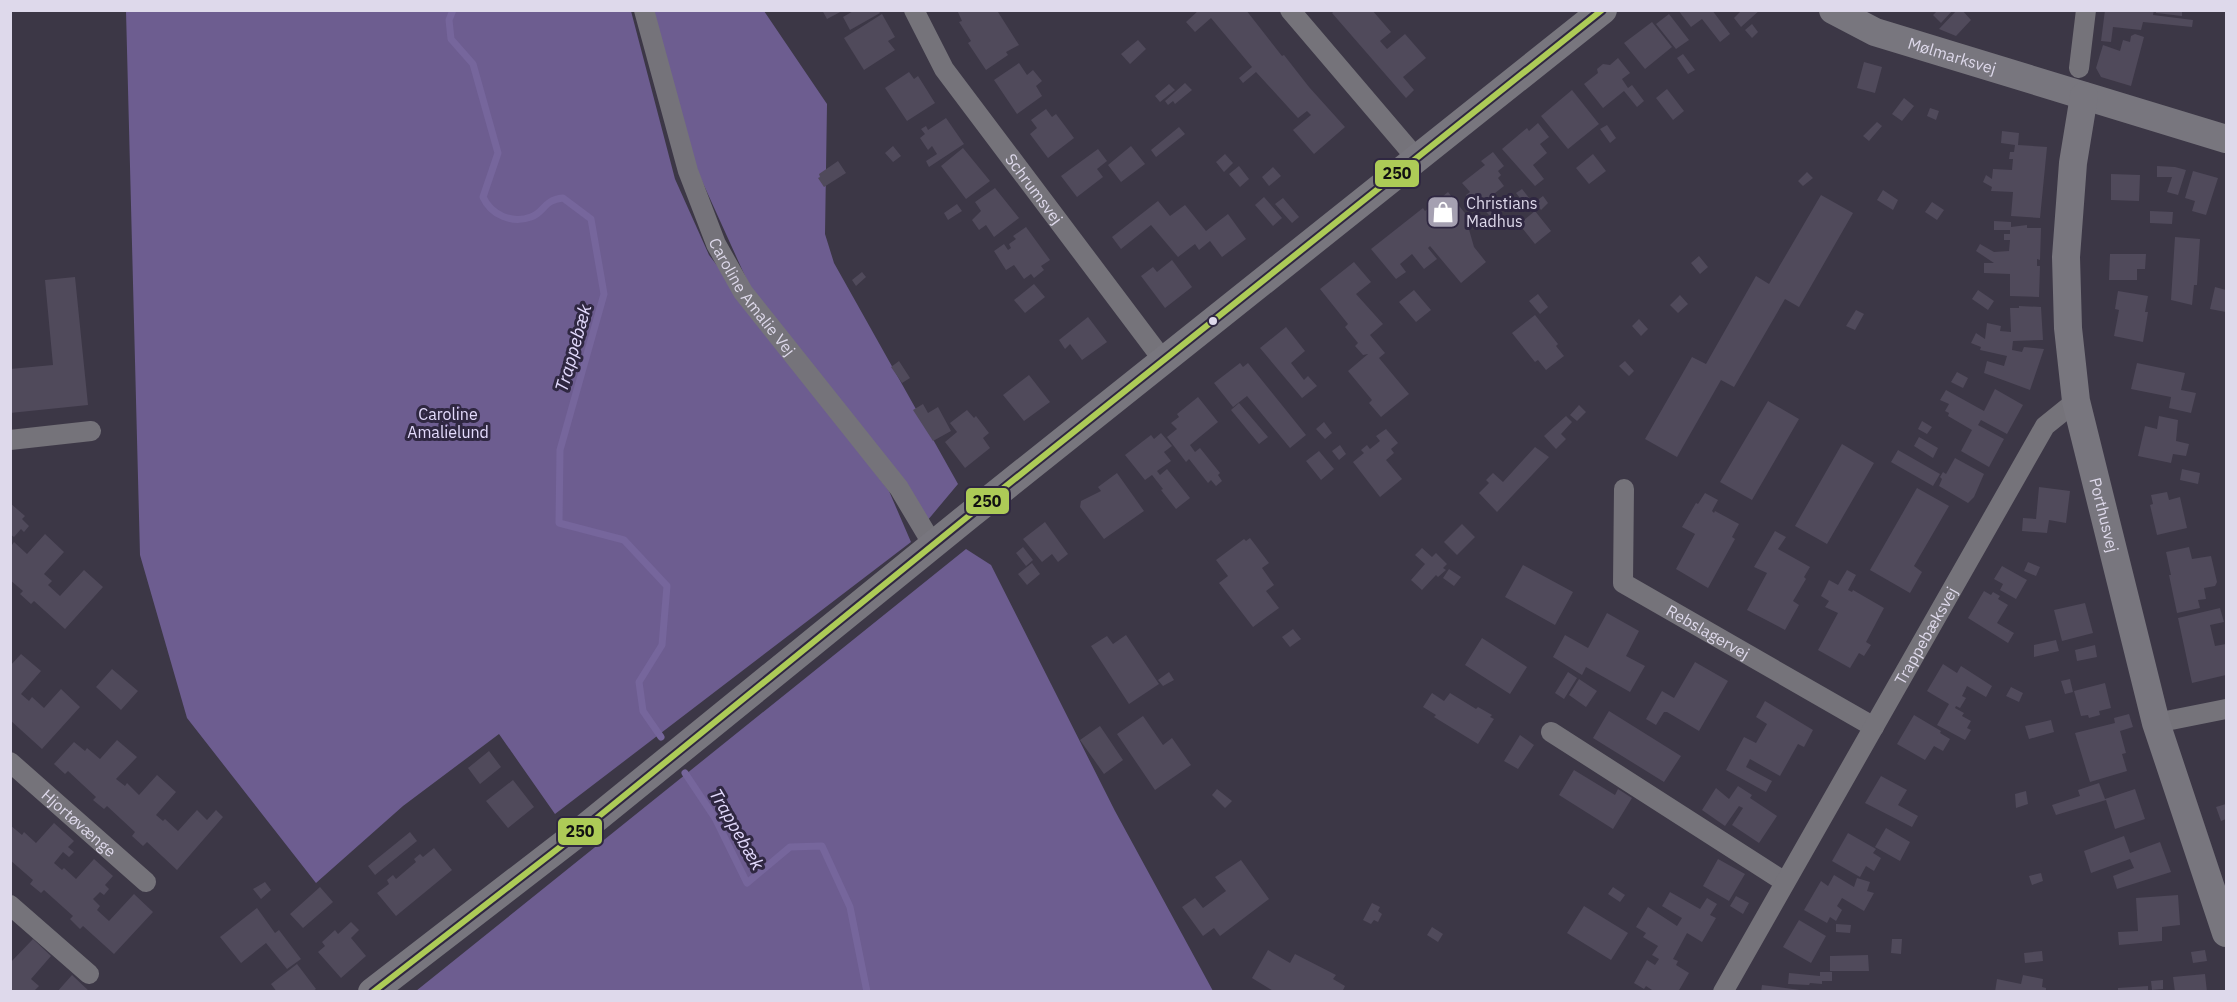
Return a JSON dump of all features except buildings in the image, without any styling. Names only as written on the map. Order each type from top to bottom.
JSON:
[{"type":"street","name":"Caroline Amalie Vej","points":[[644,10],[688,171],[716,244],[743,291],[899,488],[933,545]]},
{"type":"street","name":"Schrumsvej","points":[[914,10],[944,69],[1163,360]]},
{"type":"street","points":[[1290,10],[1418,159]]},
{"type":"street","points":[[372,992],[582,830],[1163,360],[1603,10]]},
{"type":"street","name":"Mølmarksvej","points":[[1833,10],[1875,32],[2079,86],[2226,139]]},
{"type":"street","points":[[2079,86],[2086,10]]},
{"type":"street","name":"Porthusvej","points":[[2079,86],[2066,257],[2068,328],[2076,401],[2156,723],[2226,933]]},
{"type":"street","name":"Trappebæksvej","points":[[1724,992],[2045,426],[2076,401]]},
{"type":"street","points":[[10,440],[91,431]]},
{"type":"street","name":"Rebslagervej","points":[[1624,489],[1623,583],[1874,727]]},
{"type":"street","points":[[2156,723],[2226,709]]},
{"type":"street","points":[[1551,732],[1785,882]]},
{"type":"street","name":"Hjortøvænge","points":[[10,762],[146,882]]},
{"type":"street","points":[[10,905],[89,974]]},
{"type":"green space","name":"Caroline Amalielund","points":[[126,11],[631,11],[675,179],[709,255],[889,491],[911,542],[555,814],[499,734],[403,806],[316,883],[187,718],[140,555]]},
{"type":"green space","points":[[653,11],[764,11],[827,104],[825,234],[834,263],[958,484],[927,521],[750,287],[697,170]]},
{"type":"green space","points":[[966,549],[991,565],[1115,811],[1213,991],[416,991]]},
{"type":"waterway","name":"Trappebæk","points":[[453,10],[449,20],[451,39],[473,64],[498,153],[483,197],[491,209],[510,218],[531,217],[552,201],[563,198],[591,219],[604,294],[560,450],[559,523],[624,540],[667,586],[662,645],[639,682],[643,711],[661,737]]},
{"type":"waterway","name":"Trappebæk","points":[[685,773],[715,818],[747,883],[790,847],[822,846],[850,907],[867,992]]},
{"type":"transit line","name":"250","points":[[373,992],[582,830],[971,514],[1602,10]]},
{"type":"place","name":"Christians Madhus","points":[[1443,212]]}]
